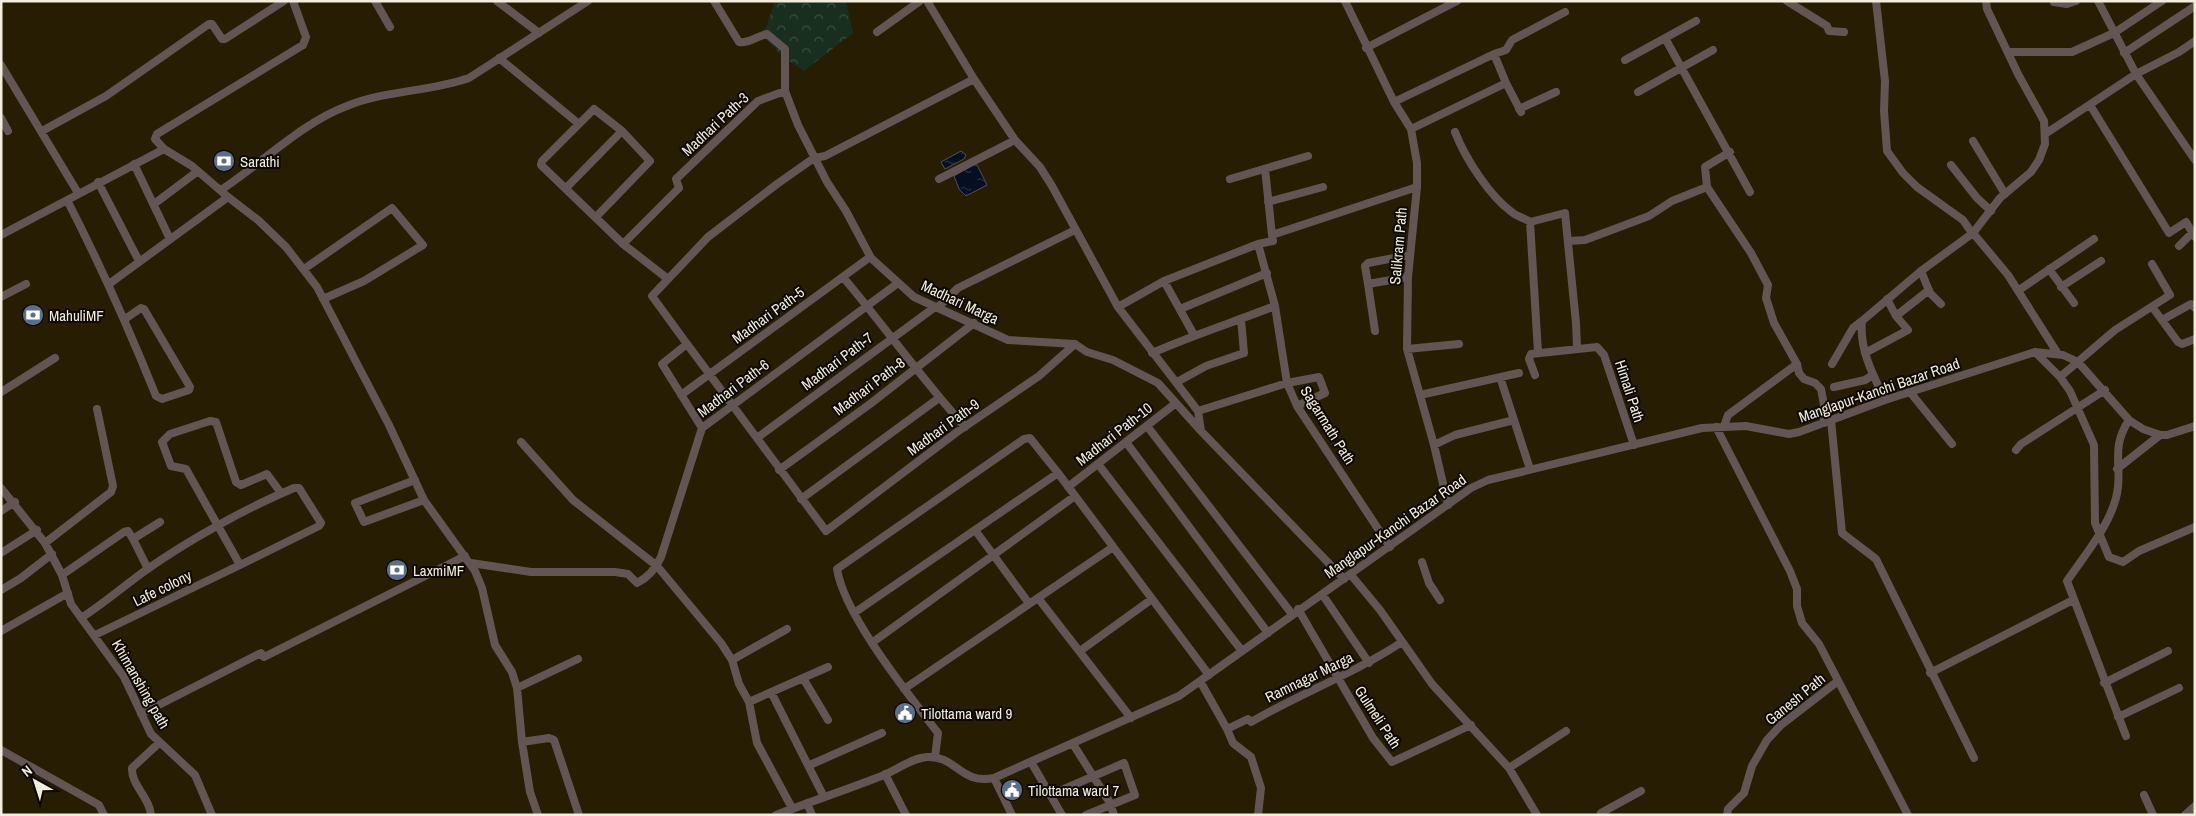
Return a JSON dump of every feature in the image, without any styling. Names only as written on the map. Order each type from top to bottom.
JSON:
[{"type":"street","points":[[42,131],[106,96],[209,24],[212,24],[222,39],[225,39],[284,1]]},
{"type":"street","points":[[293,1],[306,38],[303,45],[156,134],[155,140],[164,149],[198,171],[274,234],[304,270],[323,299],[416,480],[423,498],[471,563],[482,588],[496,646],[512,672],[517,688],[522,742],[530,792],[538,815]]},
{"type":"street","points":[[375,1],[390,27]]},
{"type":"street","points":[[497,1],[539,34]]},
{"type":"street","points":[[221,190],[326,115],[345,106],[378,96],[458,81],[539,34],[588,1]]},
{"type":"street","name":"Madhari Marga","points":[[714,1],[738,42],[744,43],[759,35],[767,34],[785,49],[785,91],[814,158],[870,257],[914,297],[1008,340],[1075,344],[1087,352],[1113,360],[1158,382],[1201,431],[1380,610],[1432,684],[1509,768],[1537,815]]},
{"type":"street","points":[[877,32],[920,1]]},
{"type":"street","points":[[928,1],[974,79],[1015,140],[1040,167],[1062,202],[1075,230],[1118,307],[1198,411],[1201,431]]},
{"type":"street","name":"Salikram Path","points":[[1345,1],[1366,48],[1394,102],[1411,129],[1417,163],[1417,187],[1409,255],[1407,349],[1434,445],[1448,505]]},
{"type":"street","points":[[1366,48],[1457,1]]},
{"type":"street","points":[[1787,1],[1827,26],[1829,31],[1844,32]]},
{"type":"street","points":[[1876,1],[1885,81],[1884,111],[1887,151],[1903,173],[1917,187],[1963,220],[2019,290],[2058,354]]},
{"type":"street","points":[[1832,364],[1853,328],[1921,271],[1973,233],[1990,210],[2005,194],[2031,172],[2039,160],[2045,144],[2044,121],[1987,9],[1986,1]]},
{"type":"street","points":[[2054,2],[2067,4],[2076,1]]},
{"type":"street","points":[[2098,1],[2136,74],[2195,160]]},
{"type":"street","points":[[2008,52],[2072,52],[2114,32],[2162,1]]},
{"type":"street","points":[[2124,53],[2195,6]]},
{"type":"street","points":[[1394,102],[1506,50],[1512,40],[1565,12]]},
{"type":"street","points":[[1625,60],[1696,21]]},
{"type":"street","points":[[1665,38],[1730,152],[1750,192]]},
{"type":"street","points":[[2044,134],[2136,74],[2179,52],[2195,41]]},
{"type":"street","points":[[1638,92],[1713,50]]},
{"type":"street","points":[[1494,54],[1520,111],[1556,92]]},
{"type":"street","points":[[499,58],[579,124]]},
{"type":"street","points":[[1,65],[78,193]]},
{"type":"street","points":[[939,398],[800,499],[652,296],[708,237],[814,158],[825,156],[974,79]]},
{"type":"street","points":[[1,86],[10,82]]},
{"type":"street","points":[[1411,129],[1506,83]]},
{"type":"street","name":"Madhari Path-3","points":[[623,244],[680,187],[676,179],[758,101],[785,91]]},
{"type":"street","points":[[2090,105],[2169,232],[2186,222],[2194,235],[2179,246]]},
{"type":"street","points":[[596,217],[650,161],[622,131],[596,110],[579,124],[541,165],[623,244],[668,279]]},
{"type":"street","points":[[1,118],[8,131]]},
{"type":"street","points":[[566,188],[622,131]]},
{"type":"street","points":[[1455,132],[1463,151],[1493,192],[1513,213],[1530,222],[1565,213],[1569,241],[1577,348]]},
{"type":"street","points":[[939,178],[1015,140]]},
{"type":"street","points":[[1973,141],[2005,194]]},
{"type":"street","points":[[1,235],[98,182],[164,149]]},
{"type":"street","points":[[1730,152],[1705,167],[1708,187],[1751,253],[1768,285],[1766,298],[1774,324],[1797,364],[1799,373],[1804,379],[1815,383],[1821,389],[1828,422],[1842,533],[1876,559],[1930,673],[1974,758]]},
{"type":"street","points":[[1230,179],[1308,156]]},
{"type":"street","points":[[134,164],[170,239]]},
{"type":"street","points":[[1951,165],[1977,198],[1990,210]]},
{"type":"street","points":[[1118,307],[1164,281],[1258,244],[1273,241],[1265,169]]},
{"type":"street","points":[[154,204],[198,171]]},
{"type":"street","points":[[98,182],[139,262]]},
{"type":"street","points":[[1268,202],[1323,187]]},
{"type":"street","points":[[1272,235],[1417,187]]},
{"type":"street","points":[[1569,241],[1585,240],[1649,216],[1672,201],[1708,187]]},
{"type":"street","points":[[109,284],[228,197]]},
{"type":"street","points":[[67,200],[109,284],[158,399],[189,390],[190,387],[144,309],[141,308],[125,319]]},
{"type":"street","points":[[304,270],[392,208],[423,245],[364,281],[323,299]]},
{"type":"street","points":[[1530,222],[1538,352],[1531,354],[1529,359],[1535,375]]},
{"type":"street","name":"Madhari Path-7","points":[[757,438],[936,307],[958,288],[1075,230]]},
{"type":"street","points":[[2019,290],[2094,239]]},
{"type":"street","name":"Sagarmath Path","points":[[1258,244],[1275,306],[1287,383],[1298,406],[1390,547]]},
{"type":"street","points":[[1375,331],[1366,264],[1409,255]]},
{"type":"street","name":"Madhari Path-5","points":[[681,395],[870,257]]},
{"type":"street","points":[[2062,287],[2101,261]]},
{"type":"street","points":[[2060,377],[2115,330],[2153,308],[2170,295],[2152,264]]},
{"type":"street","points":[[2049,269],[2074,303]]},
{"type":"street","points":[[1921,271],[1929,290],[1941,304]]},
{"type":"street","points":[[1180,309],[1267,273]]},
{"type":"street","points":[[843,277],[917,367],[939,398],[965,427]]},
{"type":"street","points":[[1368,284],[1408,277]]},
{"type":"street","points":[[1164,281],[1194,334]]},
{"type":"street","name":"Madhari Path-6","points":[[657,566],[702,428],[898,283]]},
{"type":"street","points":[[1,297],[26,284]]},
{"type":"street","points":[[1896,316],[1929,290]]},
{"type":"street","points":[[1865,353],[1908,330],[1896,316],[1887,299]]},
{"type":"street","points":[[2162,320],[2192,304],[2195,308]]},
{"type":"street","points":[[1152,353],[1194,334],[1241,320],[1275,306]]},
{"type":"street","points":[[2153,308],[2178,342],[2182,344],[2195,339]]},
{"type":"street","points":[[1177,382],[1206,366],[1244,353],[1241,320]]},
{"type":"street","points":[[1862,321],[1860,333],[1865,353],[1872,375],[1885,400]]},
{"type":"street","name":"Madhari Path-8","points":[[780,470],[974,323]]},
{"type":"street","points":[[687,344],[662,364],[702,428]]},
{"type":"street","name":"Madhari Path-9","points":[[800,499],[826,531],[965,427],[1039,376],[1075,344]]},
{"type":"street","points":[[1407,349],[1459,344]]},
{"type":"street","name":"Himali Path","points":[[1538,352],[1597,347],[1602,350],[1634,445]]},
{"type":"street","points":[[2035,352],[2060,377],[2079,407],[2094,445],[2094,503],[2098,534],[2109,557],[2123,562],[2139,551],[2195,527]]},
{"type":"street","name":"Manglapur-Kanchi Bazar Road","points":[[935,757],[943,759],[976,780],[994,778],[1180,696],[1295,612],[1483,482],[1530,469],[1720,426],[1746,426],[1789,434],[1799,432],[1885,400],[2035,352],[2058,354],[2078,362],[2105,390],[2129,420],[2143,429],[2160,435]]},
{"type":"street","points":[[1,392],[55,358]]},
{"type":"street","points":[[1797,364],[1728,415],[1720,426],[1790,571],[1797,590],[1797,606],[1802,623],[1819,644],[1908,815]]},
{"type":"street","points":[[1420,395],[1519,373]]},
{"type":"street","points":[[1834,387],[1864,380],[1872,375]]},
{"type":"street","points":[[1198,411],[1287,383],[1319,377],[1325,393],[1298,406]]},
{"type":"street","points":[[1500,378],[1530,469]]},
{"type":"street","points":[[2016,450],[2028,440],[2105,390]]},
{"type":"street","points":[[1910,392],[1952,444]]},
{"type":"street","name":"Madhari Path-10","points":[[1068,486],[1176,403]]},
{"type":"street","points":[[45,542],[111,492],[113,486],[97,409]]},
{"type":"street","points":[[1434,445],[1456,435],[1514,420]]},
{"type":"street","points":[[2126,736],[2066,582],[2098,534],[2116,499],[2120,433],[2129,420]]},
{"type":"street","points":[[81,618],[148,569],[217,528],[281,493],[267,474],[241,485],[236,482],[216,422],[210,421],[170,434],[162,442],[171,466],[186,469],[217,528],[240,565]]},
{"type":"street","name":"Gulmeli Path","points":[[1146,426],[1295,612],[1373,738],[1393,763],[1471,725]]},
{"type":"street","points":[[2117,469],[2160,435],[2195,426]]},
{"type":"street","points":[[776,815],[885,774],[916,759],[935,757],[938,733],[904,689],[854,613],[839,580],[837,569],[910,521],[1018,443],[1030,438],[1209,675]]},
{"type":"street","points":[[522,442],[573,500],[657,566],[682,594],[732,660],[739,684],[749,702],[758,743],[792,808]]},
{"type":"street","points":[[1126,442],[1268,633]]},
{"type":"street","points":[[1098,464],[1242,651]]},
{"type":"street","points":[[854,613],[1058,473]]},
{"type":"street","points":[[416,480],[355,502],[364,522],[423,498],[430,493]]},
{"type":"street","name":"Khimanshing path","points":[[1,488],[45,542],[62,575],[71,604],[124,677],[151,734],[195,775],[212,815]]},
{"type":"street","name":"Lafe colony","points":[[95,635],[319,526],[321,523],[318,516],[299,488],[281,493]]},
{"type":"street","points":[[873,642],[1075,496]]},
{"type":"street","points":[[1,511],[14,502]]},
{"type":"street","points":[[133,539],[160,522]]},
{"type":"street","points":[[1,553],[36,530]]},
{"type":"street","points":[[975,530],[1028,602]]},
{"type":"street","points":[[62,575],[128,531],[148,569]]},
{"type":"street","points":[[904,689],[1028,602],[1038,598],[1113,547]]},
{"type":"street","points":[[1,590],[52,554]]},
{"type":"street","points":[[141,714],[261,653],[264,656],[465,556]]},
{"type":"street","points":[[1422,562],[1429,583],[1440,600]]},
{"type":"street","points":[[471,563],[531,572],[615,572],[628,574],[638,582],[657,566]]},
{"type":"street","points":[[1,631],[68,593]]},
{"type":"street","points":[[1322,594],[1369,663]]},
{"type":"street","points":[[1038,598],[1131,718]]},
{"type":"street","points":[[1080,651],[1152,599]]},
{"type":"street","points":[[1930,673],[2074,600]]},
{"type":"street","points":[[732,660],[787,629]]},
{"type":"street","name":"Ramnagar Marga","points":[[1227,729],[1248,719],[1251,722],[1336,676],[1369,663],[1402,642]]},
{"type":"street","points":[[2104,683],[2168,651]]},
{"type":"street","points":[[517,688],[578,659]]},
{"type":"street","points":[[749,702],[828,667]]},
{"type":"street","points":[[803,678],[828,720]]},
{"type":"street","points":[[1200,681],[1233,743],[1249,754],[1261,788],[1258,815]]},
{"type":"street","name":"Ganesh Path","points":[[1727,815],[1728,809],[1744,793],[1752,766],[1767,740],[1781,725],[1838,681]]},
{"type":"street","points":[[2118,717],[2179,688]]},
{"type":"street","points":[[771,692],[810,765],[824,797]]},
{"type":"street","points":[[1509,768],[1566,731]]},
{"type":"street","points":[[810,765],[882,733]]},
{"type":"street","points":[[522,742],[549,738],[554,740],[579,815]]},
{"type":"street","points":[[151,815],[148,803],[133,776],[132,768],[159,743]]},
{"type":"street","points":[[1073,744],[1110,804],[1114,815]]},
{"type":"street","points":[[1,750],[99,805],[104,815]]},
{"type":"street","points":[[1031,762],[1062,815]]},
{"type":"street","points":[[1050,796],[1124,763],[1135,795],[1086,815]]},
{"type":"street","points":[[885,774],[906,815]]},
{"type":"street","points":[[994,778],[1012,815]]},
{"type":"street","points":[[1600,814],[1641,791]]},
{"type":"street","points":[[2144,794],[2153,815]]},
{"type":"street","points":[[807,803],[812,815]]},
{"type":"street","points":[[2185,815],[2195,806]]},
{"type":"green space","points":[[775,1],[846,1],[853,33],[804,71],[783,57],[763,36]]},
{"type":"water","points":[[961,151],[966,155],[964,159],[945,169],[941,162]]},
{"type":"water","points":[[973,165],[977,165],[987,185],[966,196],[959,189],[954,176]]},
{"type":"place","name":"Sarathi","points":[[224,161]]},
{"type":"place","name":"MahuliMF","points":[[33,315]]},
{"type":"place","name":"LaxmiMF","points":[[397,570]]},
{"type":"place","name":"Tilottama ward 9","points":[[905,713]]},
{"type":"place","name":"Tilottama ward 7","points":[[1012,790]]}]
